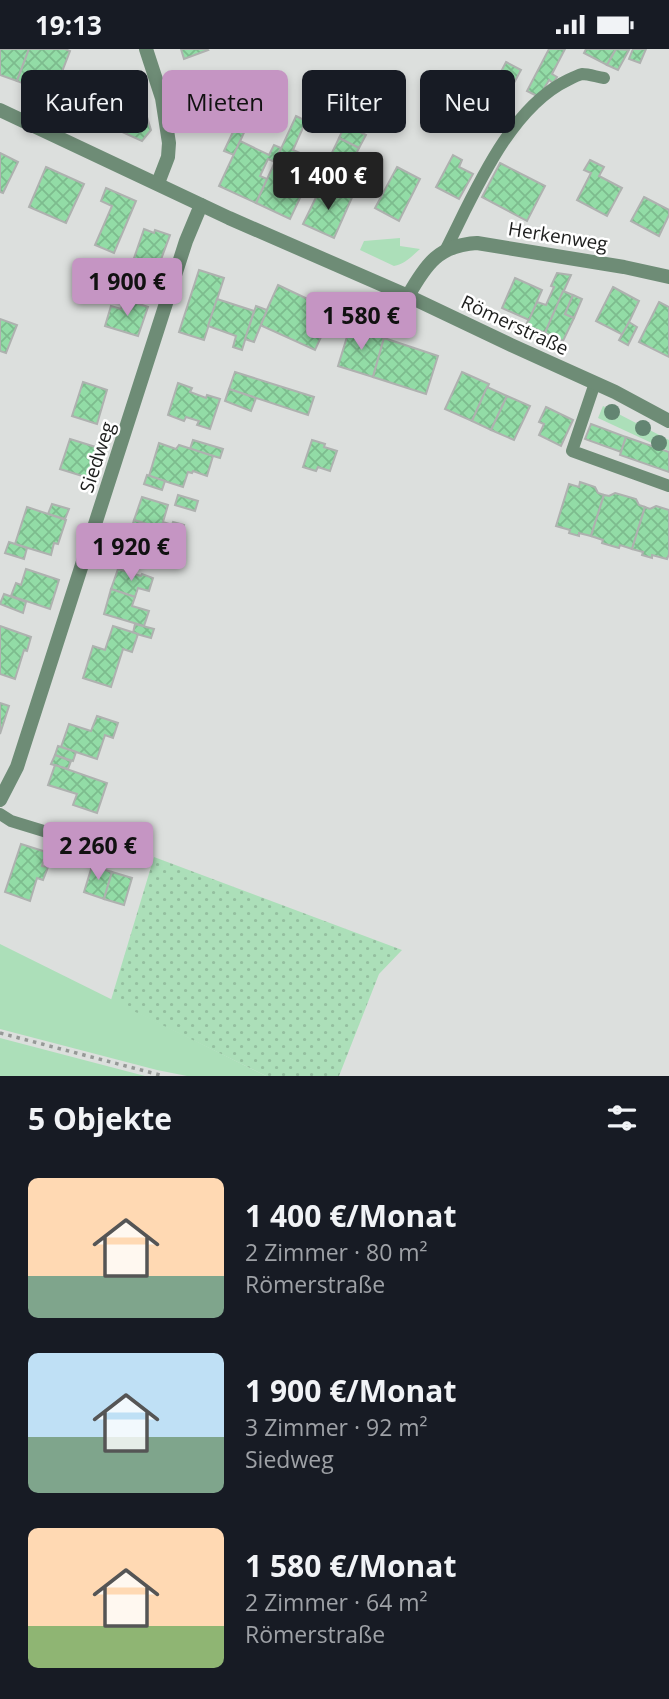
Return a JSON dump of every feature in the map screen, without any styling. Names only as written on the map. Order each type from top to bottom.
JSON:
[{"type":"street","points":[[146,49],[162,98],[169,143],[169,157],[158,183]]},
{"type":"street","name":"Römerstraße","points":[[0,110],[201,205],[408,296],[595,383],[669,421]]},
{"type":"street","name":"Siedweg","points":[[2,790],[22,755],[186,241],[201,205]]},
{"type":"street","name":"Herkenweg","points":[[446,249],[477,243],[666,276]]},
{"type":"street","points":[[408,296],[421,274],[435,257],[446,249]]},
{"type":"lane","points":[[446,249],[508,135],[538,101],[560,84],[581,74],[604,78]]},
{"type":"lane","points":[[595,383],[572,451],[669,486]]},
{"type":"lane","points":[[0,814],[11,821],[132,858]]},
{"type":"path","points":[[0,1033],[164,1076]]},
{"type":"green space","points":[[400,238],[400,246],[420,249],[398,265],[394,266],[360,250],[364,241]]},
{"type":"green space","points":[[603,406],[669,440],[669,451],[598,418]]},
{"type":"green space","points":[[154,857],[402,950],[379,974],[339,1076],[266,1076],[111,1000]]},
{"type":"green space","points":[[0,944],[266,1076],[187,1076],[0,1029]]},
{"type":"green space","points":[[0,1038],[145,1076],[0,1076]]},
{"type":"building","points":[[0,49],[29,49],[17,81],[0,75]]},
{"type":"building","points":[[29,49],[70,51],[63,70],[21,70]]},
{"type":"building","points":[[181,49],[207,49],[208,50],[184,59]]},
{"type":"building","points":[[549,49],[565,49],[552,74],[557,77],[553,83],[549,80],[539,97],[527,91]]},
{"type":"building","points":[[586,49],[616,49],[607,65],[584,53]]},
{"type":"building","points":[[616,49],[629,50],[618,70],[607,65]]},
{"type":"building","points":[[633,49],[646,49],[640,63],[629,59]]},
{"type":"building","points":[[506,62],[521,70],[515,81],[515,70],[502,70]]},
{"type":"building","points":[[296,116],[302,119],[302,130],[293,150],[300,153],[292,169],[310,177],[290,219],[256,203]]},
{"type":"building","points":[[148,120],[151,130],[142,141],[124,133],[148,133]]},
{"type":"building","points":[[232,133],[244,133],[234,155],[224,151]]},
{"type":"building","points":[[341,133],[366,135],[359,148],[339,138]]},
{"type":"building","points":[[339,138],[359,148],[346,175],[326,165]]},
{"type":"building","points":[[240,141],[269,155],[274,145],[281,148],[275,162],[268,159],[260,176],[267,179],[256,203],[219,186]]},
{"type":"building","points":[[0,153],[18,162],[3,193],[0,192]]},
{"type":"building","points":[[453,155],[462,160],[459,167],[473,174],[459,199],[436,187]]},
{"type":"building","points":[[590,160],[604,167],[599,176],[622,188],[607,216],[577,200],[591,173],[584,170]]},
{"type":"building","points":[[500,163],[545,186],[527,221],[482,197]]},
{"type":"building","points":[[46,167],[84,184],[66,223],[29,207]]},
{"type":"building","points":[[397,167],[420,179],[399,221],[375,208]]},
{"type":"building","points":[[106,188],[136,201],[114,253],[95,245],[112,206],[101,201]]},
{"type":"building","points":[[343,188],[354,193],[334,238],[303,224],[320,189],[339,197]]},
{"type":"building","points":[[644,197],[669,210],[659,236],[631,221]]},
{"type":"building","points":[[144,229],[170,235],[156,273],[141,268],[142,265],[134,262],[132,264]]},
{"type":"building","points":[[199,270],[224,278],[204,340],[179,332]]},
{"type":"building","points":[[557,273],[571,275],[545,333],[526,325],[537,302],[546,305]]},
{"type":"building","points":[[515,278],[542,290],[529,320],[502,308]]},
{"type":"building","points":[[278,285],[333,311],[315,350],[260,325]]},
{"type":"building","points":[[613,287],[639,301],[623,335],[596,321]]},
{"type":"building","points":[[563,291],[573,295],[565,314],[574,318],[563,341],[545,333]]},
{"type":"building","points":[[573,295],[582,299],[574,318],[565,314]]},
{"type":"building","points":[[124,299],[148,307],[138,336],[105,326],[111,306],[121,309]]},
{"type":"building","points":[[217,299],[254,311],[242,350],[233,347],[236,336],[208,326]]},
{"type":"building","points":[[659,302],[669,307],[669,357],[639,342]]},
{"type":"building","points":[[256,306],[267,310],[254,342],[245,339]]},
{"type":"building","points":[[0,319],[17,325],[6,353],[0,351]]},
{"type":"building","points":[[629,322],[637,327],[628,345],[619,340]]},
{"type":"building","points":[[350,327],[384,338],[373,377],[338,366]]},
{"type":"building","points":[[384,338],[438,356],[426,394],[373,377]]},
{"type":"building","points":[[235,372],[314,397],[308,415],[229,389]]},
{"type":"building","points":[[462,372],[489,384],[472,421],[445,409]]},
{"type":"building","points":[[83,382],[107,390],[97,424],[72,416]]},
{"type":"building","points":[[178,383],[192,388],[190,392],[206,398],[207,395],[220,399],[210,429],[197,425],[199,421],[186,417],[184,421],[168,415]]},
{"type":"building","points":[[487,387],[507,396],[491,430],[472,421]]},
{"type":"building","points":[[229,389],[256,398],[251,411],[225,401]]},
{"type":"building","points":[[507,396],[530,406],[514,440],[491,430]]},
{"type":"building","points":[[546,407],[573,420],[561,446],[539,435],[544,424],[539,422]]},
{"type":"building","points":[[591,424],[626,437],[621,452],[585,439]]},
{"type":"building","points":[[626,437],[669,452],[669,472],[620,455]]},
{"type":"building","points":[[70,439],[102,449],[92,479],[60,469]]},
{"type":"building","points":[[193,440],[223,449],[220,458],[190,449]]},
{"type":"building","points":[[312,440],[337,451],[330,471],[318,467],[316,471],[303,467]]},
{"type":"building","points":[[159,443],[176,449],[179,445],[213,456],[207,476],[188,472],[183,487],[149,476]]},
{"type":"building","points":[[147,475],[165,481],[162,490],[144,484]]},
{"type":"building","points":[[580,482],[595,487],[598,493],[604,495],[591,536],[579,533],[579,536],[556,526],[569,484],[579,487]]},
{"type":"building","points":[[615,493],[636,499],[639,505],[645,507],[632,549],[602,543],[603,540],[591,536],[604,495]]},
{"type":"building","points":[[178,495],[198,501],[195,511],[175,505]]},
{"type":"building","points":[[142,497],[168,505],[163,522],[184,525],[181,535],[134,520]]},
{"type":"building","points":[[52,504],[69,509],[65,519],[48,514]]},
{"type":"building","points":[[656,506],[669,510],[667,559],[652,555],[652,558],[632,549],[645,507],[650,509]]},
{"type":"building","points":[[27,507],[66,520],[58,544],[54,543],[51,555],[15,544]]},
{"type":"building","points":[[134,520],[181,535],[178,545],[166,542],[167,539],[158,536],[153,552],[127,544]]},
{"type":"building","points":[[9,542],[27,548],[24,559],[5,553]]},
{"type":"building","points":[[26,569],[59,580],[50,609],[11,596],[16,583],[21,585]]},
{"type":"building","points":[[118,569],[153,578],[149,591],[138,588],[135,597],[111,589]]},
{"type":"building","points":[[111,589],[135,597],[132,606],[149,611],[144,626],[104,614]]},
{"type":"building","points":[[4,594],[26,602],[23,613],[0,604]]},
{"type":"building","points":[[135,624],[154,629],[151,638],[133,633]]},
{"type":"building","points":[[0,626],[31,637],[15,679],[0,674]]},
{"type":"building","points":[[113,626],[138,634],[132,652],[123,649],[111,687],[83,678],[93,646],[105,650]]},
{"type":"building","points":[[0,703],[9,706],[0,734]]},
{"type":"building","points":[[97,716],[118,723],[113,738],[105,735],[97,759],[61,747],[69,724],[91,731]]},
{"type":"building","points":[[58,746],[76,752],[73,761],[55,755]]},
{"type":"building","points":[[55,755],[71,761],[68,769],[51,764]]},
{"type":"building","points":[[55,765],[107,783],[97,813],[73,805],[77,794],[48,785]]},
{"type":"building","points":[[55,842],[77,849],[72,862],[49,854]]},
{"type":"building","points":[[21,844],[46,852],[42,866],[48,867],[43,880],[37,878],[30,901],[5,892]]},
{"type":"building","points":[[92,866],[112,872],[104,899],[84,892]]},
{"type":"building","points":[[112,872],[132,878],[124,905],[104,899]]}]
